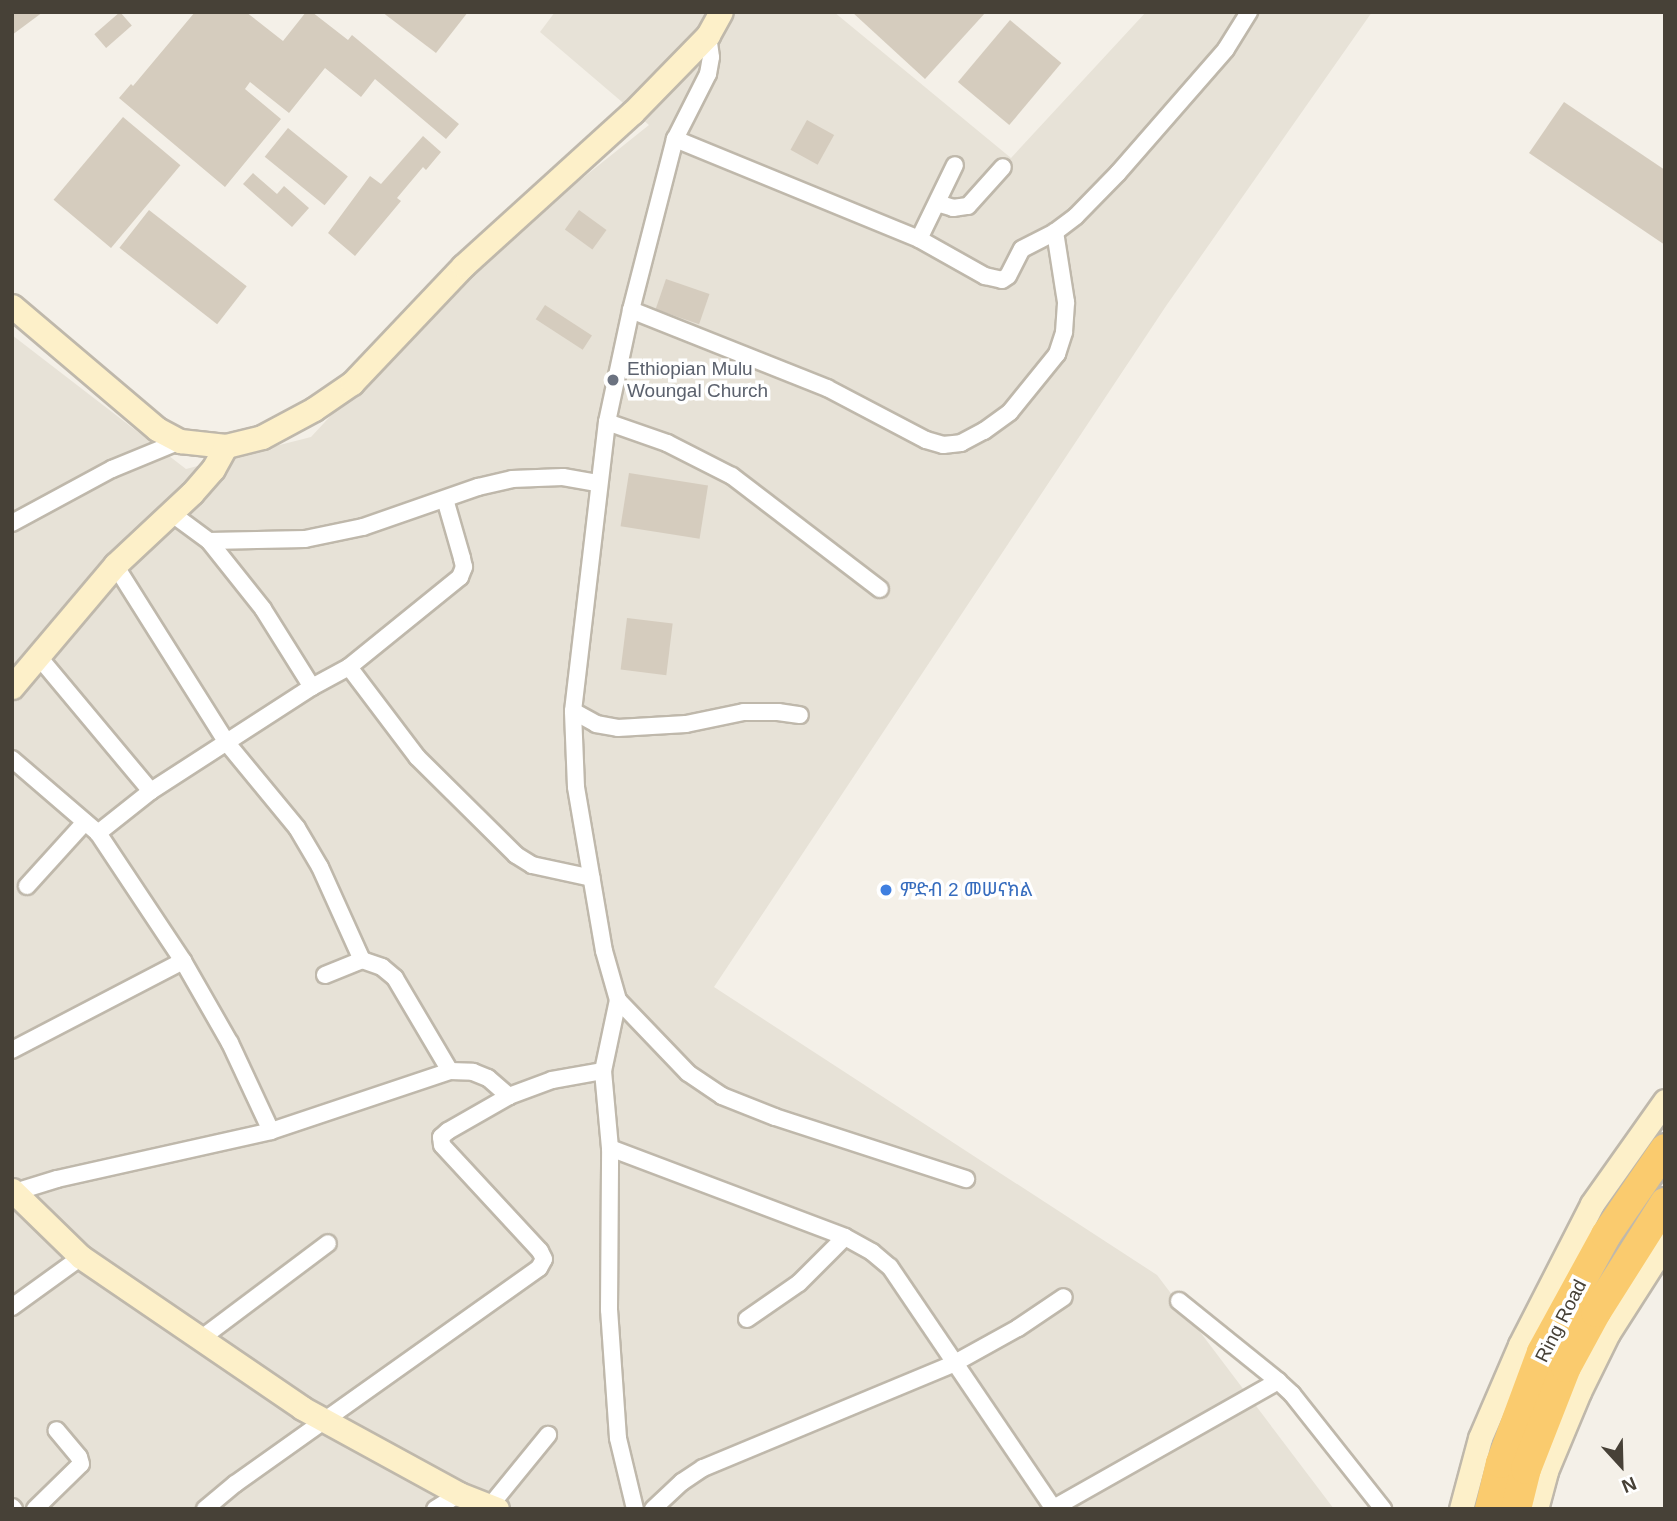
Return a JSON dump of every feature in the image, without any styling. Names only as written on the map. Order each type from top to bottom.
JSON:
[{"type":"highway","name":"Ring Road","points":[[1490,1509],[1501,1463],[1542,1352],[1606,1236],[1665,1149]]},
{"type":"highway","name":"Ring Road","points":[[1516,1509],[1526,1469],[1566,1367],[1596,1312],[1665,1203]]},
{"type":"street","points":[[12,306],[157,429],[180,441],[226,446],[262,437],[314,410],[352,383],[463,266],[632,113],[708,35],[721,12]]},
{"type":"street","points":[[675,139],[919,239],[995,281],[1002,280],[1008,276],[1022,249],[1055,232],[1085,207],[1163,123],[1226,49],[1249,12]]},
{"type":"street","points":[[708,35],[711,57],[708,74],[675,139],[631,310],[607,422],[598,483],[573,711],[576,787],[604,951],[618,1000],[688,1073],[722,1096],[775,1117],[966,1179]]},
{"type":"street","points":[[919,239],[955,165]]},
{"type":"street","points":[[937,203],[953,208],[968,206],[1003,167]]},
{"type":"street","points":[[631,310],[827,388],[926,440],[943,445],[961,443],[984,431],[1010,412],[1057,354],[1064,331],[1066,302],[1055,232]]},
{"type":"street","points":[[607,422],[667,443],[732,476],[880,589]]},
{"type":"street","points":[[12,523],[112,468],[180,441]]},
{"type":"street","points":[[12,687],[115,565],[213,469],[226,446]]},
{"type":"street","points":[[209,541],[305,539],[335,535],[478,487],[538,476],[598,483]]},
{"type":"street","points":[[27,886],[92,827],[312,687],[349,667],[460,577],[464,567],[444,499]]},
{"type":"street","points":[[171,513],[209,541],[263,609],[312,687]]},
{"type":"street","points":[[115,565],[227,743],[297,828],[320,867],[362,960]]},
{"type":"street","points":[[37,656],[152,791]]},
{"type":"street","points":[[349,667],[417,757],[516,855],[532,865],[592,878]]},
{"type":"street","points":[[573,711],[596,724],[618,728],[686,724],[744,712],[800,715]]},
{"type":"street","points":[[12,759],[92,827],[183,961],[230,1043],[271,1131]]},
{"type":"street","points":[[325,975],[362,960],[382,967],[395,978],[450,1071]]},
{"type":"street","points":[[12,1050],[183,961]]},
{"type":"street","points":[[618,1000],[603,1071],[610,1148],[609,1310],[618,1438],[635,1509]]},
{"type":"street","points":[[13,1191],[271,1131],[450,1071],[473,1072],[488,1078],[509,1096]]},
{"type":"street","points":[[205,1509],[323,1421],[539,1268],[544,1259],[540,1251],[442,1145],[441,1137],[509,1096],[552,1080],[603,1071]]},
{"type":"street","points":[[1461,1509],[1480,1438],[1520,1345],[1592,1204],[1665,1101]]},
{"type":"street","points":[[610,1148],[845,1237],[872,1252],[890,1267],[953,1364],[1053,1508],[1278,1381]]},
{"type":"street","points":[[13,1191],[81,1257],[199,1340],[323,1421],[459,1494],[494,1507],[548,1435]]},
{"type":"street","points":[[747,1319],[799,1283],[845,1237]]},
{"type":"street","points":[[199,1340],[328,1243]]},
{"type":"street","points":[[1536,1509],[1546,1471],[1578,1392],[1608,1334],[1665,1244]]},
{"type":"street","points":[[12,1307],[81,1257]]},
{"type":"street","points":[[653,1509],[682,1482],[703,1468],[953,1364],[1018,1328],[1064,1297]]},
{"type":"street","points":[[1179,1301],[1292,1394],[1377,1507]]},
{"type":"street","points":[[35,1509],[81,1464],[79,1457],[56,1430]]},
{"type":"street","points":[[435,1509],[459,1494]]},
{"type":"shaded area","points":[[555,12],[834,12],[1011,158],[1146,12],[1372,12],[1166,306],[714,987],[1157,1275],[1334,1509],[12,1509],[12,335],[186,469],[311,437],[459,277],[649,125],[540,32]]},
{"type":"building","points":[[12,12],[43,12],[12,35]]},
{"type":"building","points":[[120,12],[132,26],[106,48],[94,34]]},
{"type":"building","points":[[195,12],[246,12],[283,41],[306,12],[312,12],[348,40],[352,35],[459,124],[446,139],[375,79],[361,97],[325,68],[289,113],[250,82],[245,89],[281,119],[225,187],[119,98],[131,84],[133,86]]},
{"type":"building","points":[[382,12],[468,12],[436,53]]},
{"type":"building","points":[[852,12],[986,12],[925,79]]},
{"type":"building","points":[[1010,20],[1061,63],[1009,125],[958,82]]},
{"type":"building","points":[[1564,102],[1665,170],[1665,245],[1529,153]]},
{"type":"building","points":[[123,117],[180,165],[111,248],[54,200]]},
{"type":"building","points":[[807,120],[834,135],[818,165],[791,150]]},
{"type":"building","points":[[288,128],[348,176],[325,205],[265,157]]},
{"type":"building","points":[[423,136],[441,152],[426,170],[423,167],[397,198],[401,201],[355,256],[328,233],[370,176],[381,184]]},
{"type":"building","points":[[253,173],[277,194],[284,186],[309,208],[292,227],[243,184]]},
{"type":"building","points":[[149,210],[247,286],[217,324],[119,248]]},
{"type":"building","points":[[579,210],[607,230],[592,249],[565,229]]},
{"type":"building","points":[[666,279],[709,294],[699,324],[656,309]]},
{"type":"building","points":[[545,305],[592,335],[583,350],[536,319]]},
{"type":"building","points":[[629,473],[708,486],[700,539],[621,526]]},
{"type":"building","points":[[627,618],[673,624],[666,675],[621,670]]},
{"type":"place","name":"Ethiopian Mulu Woungal Church","points":[[613,380]]},
{"type":"place","name":"ምድብ 2 መሠናክል","points":[[886,890]]}]
